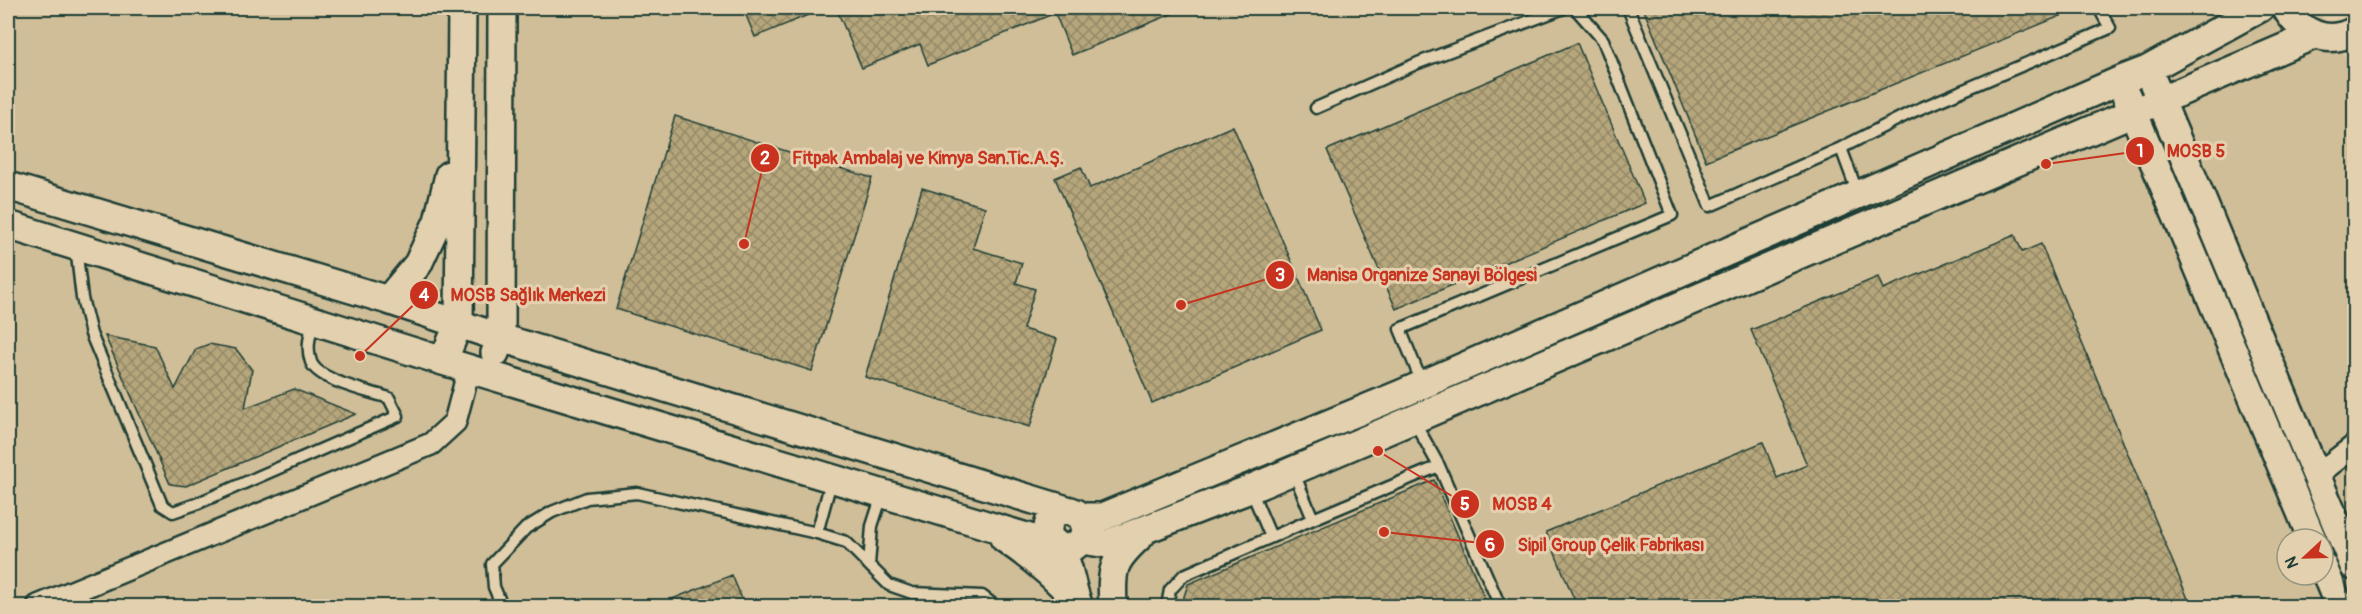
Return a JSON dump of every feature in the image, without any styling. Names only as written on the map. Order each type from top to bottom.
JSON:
[{"type":"street","points":[[443,361],[459,323],[462,8]]},
{"type":"street","points":[[38,606],[431,444],[455,422],[478,371],[501,338],[502,8]]},
{"type":"street","points":[[8,225],[443,361],[984,524],[1073,529],[1411,389],[2147,70],[2260,8]]},
{"type":"street","points":[[2286,8],[2292,19],[2314,35],[2330,38],[2355,31]]},
{"type":"street","points":[[8,186],[459,323],[1073,529],[1107,544],[1293,471],[1412,418],[2314,35]]},
{"type":"street","points":[[2147,70],[2355,566]]},
{"type":"street","points":[[2121,80],[2132,112],[2307,527]]},
{"type":"street","points":[[388,300],[418,264],[438,221],[460,130]]},
{"type":"street","points":[[1411,389],[1412,418]]},
{"type":"street","points":[[2318,475],[2355,446]]},
{"type":"street","points":[[984,524],[1056,577],[1078,604]]},
{"type":"street","points":[[1113,606],[1111,577],[1117,559],[1153,525]]},
{"type":"street","points":[[1073,529],[1078,604]]},
{"type":"street","points":[[1073,529],[1113,606]]},
{"type":"street","points":[[2331,587],[2339,606]]},
{"type":"lane","points":[[1316,108],[1418,63],[1564,8]]},
{"type":"lane","points":[[1411,389],[1400,329],[1672,215],[1603,40],[1575,8]]},
{"type":"lane","points":[[1628,8],[1710,206],[1841,148],[1912,112],[2110,28],[2099,8]]},
{"type":"lane","points":[[1841,148],[1858,195]]},
{"type":"lane","points":[[76,246],[82,298],[91,334],[162,505],[173,512],[398,416],[389,398],[324,376],[311,364],[308,344],[313,321]]},
{"type":"lane","points":[[1412,418],[1439,466],[1500,606]]},
{"type":"lane","points":[[1167,606],[1170,590],[1184,575],[1439,466]]},
{"type":"lane","points":[[1293,471],[1313,519]]},
{"type":"lane","points":[[817,533],[832,477]]},
{"type":"lane","points":[[1250,489],[1271,537]]},
{"type":"lane","points":[[502,606],[494,587],[492,564],[526,528],[552,512],[587,498],[637,493],[817,533],[846,542],[889,585],[912,593],[982,596],[995,606]]},
{"type":"lane","points":[[869,565],[872,526],[883,493]]},
{"type":"shaded area","points":[[8,8],[2317,8],[2354,71],[2354,606],[8,606]]},
{"type":"building","points":[[743,8],[825,8],[755,37]]},
{"type":"building","points":[[836,8],[1186,8],[1072,55],[1055,13],[928,65],[920,44],[862,68]]},
{"type":"building","points":[[1643,8],[2080,8],[1706,161]]},
{"type":"building","points":[[1577,43],[1645,203],[1396,309],[1327,150]]},
{"type":"building","points":[[675,116],[872,178],[812,371],[616,309]]},
{"type":"building","points":[[1233,126],[1321,330],[1152,403],[1055,178],[1081,167],[1090,188]]},
{"type":"building","points":[[922,188],[985,207],[973,248],[1022,263],[1016,283],[1035,289],[1023,329],[1057,339],[1030,427],[865,377]]},
{"type":"building","points":[[2015,235],[2022,252],[2041,244],[2191,606],[1577,606],[1546,532],[1763,442],[1777,478],[1807,465],[1751,330],[1878,277],[1883,289]]},
{"type":"building","points":[[105,336],[155,346],[175,389],[196,349],[209,344],[236,349],[252,370],[245,408],[294,389],[356,414],[186,486],[170,484]]},
{"type":"building","points":[[1434,480],[1488,606],[1181,606],[1188,584]]},
{"type":"building","points":[[732,575],[745,606],[655,606]]},
{"type":"waterway","points":[[2349,431],[2354,426]]},
{"type":"place","name":"MOSB 5","points":[[2046,164]]},
{"type":"place","name":"Fitpak Ambalaj ve Kimya San.Tic.A.Ş.","points":[[744,244]]},
{"type":"place","name":"Manisa Organize Sanayi Bölgesi","points":[[1181,305]]},
{"type":"place","name":"MOSB Sağlık Merkezi","points":[[360,356]]},
{"type":"place","name":"MOSB 4","points":[[1378,451]]},
{"type":"place","name":"Sipil Group Çelik Fabrikası","points":[[1384,532]]}]
